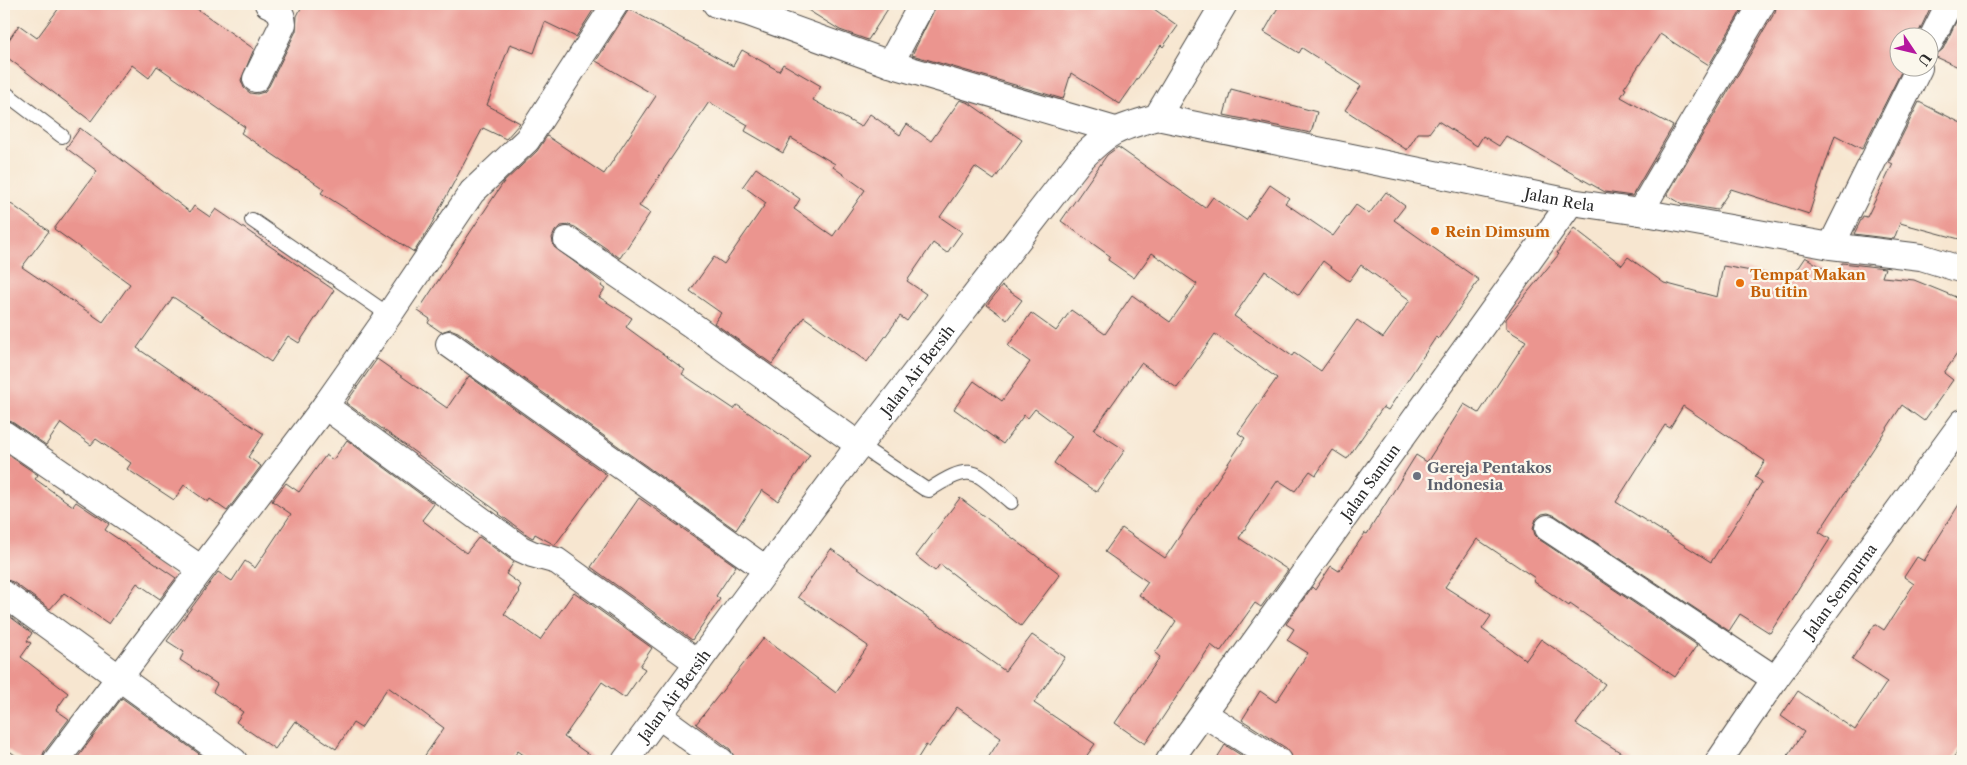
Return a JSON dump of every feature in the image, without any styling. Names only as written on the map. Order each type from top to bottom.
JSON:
[{"type":"street","points":[[256,79],[282,24],[282,15],[277,8],[268,4]]},
{"type":"street","points":[[56,761],[200,568],[325,406],[390,315],[472,192],[527,140],[615,4]]},
{"type":"street","points":[[716,4],[753,8],[890,64],[1114,130]]},
{"type":"street","points":[[890,64],[922,4]]},
{"type":"street","points":[[1157,116],[1224,4]]},
{"type":"street","points":[[1640,212],[1762,4]]},
{"type":"street","points":[[1937,28],[1949,4]]},
{"type":"street","points":[[1831,246],[1914,78]]},
{"type":"street","name":"Jalan Air Bersih","points":[[625,761],[859,445],[1080,160],[1098,141],[1114,130],[1157,116]]},
{"type":"street","name":"Jalan Rela","points":[[1157,116],[1571,202],[1640,212],[1831,246],[1921,256],[1963,270]]},
{"type":"street","name":"Jalan Santun","points":[[1169,761],[1571,202]]},
{"type":"street","points":[[567,240],[689,323],[859,445]]},
{"type":"street","points":[[449,344],[767,570]]},
{"type":"street","points":[[325,406],[521,549],[557,561],[698,662]]},
{"type":"street","name":"Jalan Sempurna","points":[[1719,761],[1775,679],[1963,422]]},
{"type":"street","points":[[4,434],[200,568]]},
{"type":"street","points":[[1548,528],[1775,679]]},
{"type":"street","points":[[4,594],[234,761]]},
{"type":"street","points":[[1204,714],[1278,761]]},
{"type":"street","points":[[659,716],[721,761]]},
{"type":"lane","points":[[4,92],[62,136]]},
{"type":"lane","points":[[252,220],[390,315]]},
{"type":"lane","points":[[859,445],[925,489],[929,490],[954,474],[971,473],[980,477],[1012,502]]},
{"type":"building","points":[[62,4],[190,4],[254,49],[241,80],[244,88],[250,93],[257,94],[264,92],[269,86],[296,31],[297,16],[303,4],[597,4],[576,37],[545,22],[534,53],[510,44],[487,105],[520,123],[506,139],[483,128],[431,225],[414,252],[321,193],[324,189],[241,133],[245,127],[157,66],[149,78],[132,65],[91,121],[4,55],[4,47],[19,25],[37,38]]},
{"type":"building","points":[[798,4],[891,4],[868,40],[840,30]]},
{"type":"building","points":[[937,4],[1147,4],[1178,26],[1163,47],[1161,45],[1120,104],[1071,73],[1063,99],[912,55]]},
{"type":"building","points":[[1280,4],[1745,4],[1709,65],[1660,34],[1624,88],[1626,89],[1621,97],[1673,126],[1632,196],[1605,192],[1506,136],[1499,146],[1483,136],[1477,146],[1438,121],[1429,133],[1418,133],[1407,150],[1345,110],[1361,86],[1302,48],[1299,53],[1264,32]]},
{"type":"building","points":[[1777,4],[1932,4],[1921,28],[1890,28],[1890,78],[1898,78],[1862,149],[1835,135],[1809,214],[1731,189],[1717,210],[1682,204],[1667,195],[1775,12]]},
{"type":"building","points":[[1963,7],[1963,69],[1940,59],[1940,51],[1943,49]]},
{"type":"building","points":[[629,9],[733,66],[742,50],[779,71],[783,64],[821,86],[813,100],[861,127],[870,114],[900,135],[907,124],[931,141],[960,100],[969,103],[1022,140],[994,180],[975,167],[940,217],[962,232],[947,253],[933,243],[907,281],[926,294],[907,321],[900,316],[867,362],[804,317],[772,364],[714,323],[721,313],[690,291],[714,257],[724,264],[766,203],[743,186],[756,168],[800,199],[794,209],[833,236],[865,190],[833,167],[835,164],[791,138],[783,153],[745,131],[748,125],[709,102],[639,206],[650,213],[620,258],[575,227],[569,225],[561,226],[555,231],[552,238],[554,247],[603,283],[601,286],[605,289],[599,297],[632,318],[626,327],[685,370],[682,374],[734,409],[737,405],[810,455],[778,501],[762,490],[736,530],[458,332],[450,329],[441,332],[428,323],[430,319],[418,311],[503,183],[537,151],[547,136],[604,174],[656,96],[596,61]]},
{"type":"building","points":[[1231,89],[1317,112],[1311,133],[1224,115]]},
{"type":"building","points":[[1919,102],[1963,124],[1963,240],[1900,223],[1894,239],[1854,234],[1863,216],[1867,217],[1893,164],[1889,162]]},
{"type":"building","points":[[80,128],[190,212],[194,206],[210,217],[216,209],[334,290],[299,343],[288,336],[271,362],[173,297],[137,348],[264,434],[248,457],[261,466],[227,511],[210,499],[208,502],[184,485],[174,500],[127,469],[131,463],[96,439],[91,445],[61,423],[46,445],[12,422],[4,419],[4,199],[49,231],[22,267],[103,322],[130,284],[54,229],[97,171],[66,148]]},
{"type":"building","points":[[1118,147],[1205,208],[1213,197],[1246,220],[1270,185],[1289,198],[1285,203],[1333,236],[1356,205],[1369,214],[1386,192],[1405,206],[1394,220],[1479,280],[1438,339],[1436,337],[1388,410],[1383,407],[1347,459],[1333,450],[1316,475],[1310,471],[1295,491],[1278,480],[1239,538],[1288,570],[1261,607],[1255,603],[1220,652],[1211,645],[1145,744],[1115,723],[1160,657],[1155,653],[1176,621],[1139,595],[1148,582],[1105,552],[1122,528],[1165,558],[1245,438],[1238,433],[1277,378],[1215,334],[1177,388],[1141,363],[1094,430],[1125,450],[1096,492],[1054,463],[1072,436],[1035,409],[1028,418],[1024,415],[1003,444],[954,409],[974,381],[1002,401],[1030,362],[1008,346],[1031,313],[1056,331],[1071,310],[1105,334],[1132,295],[1170,322],[1197,284],[1152,253],[1134,278],[1108,260],[1110,256],[1061,221],[1107,155]],"holes":[[[1323,261],[1349,281],[1361,265],[1410,300],[1383,338],[1357,320],[1321,371],[1294,353],[1292,356],[1234,316],[1265,271],[1299,295]]]},
{"type":"building","points":[[1574,228],[1622,265],[1628,257],[1664,283],[1717,297],[1723,266],[1791,278],[1805,257],[1838,277],[1842,263],[1885,268],[1882,277],[1914,280],[1963,300],[1963,345],[1944,373],[1953,380],[1924,421],[1902,405],[1819,532],[1830,539],[1770,633],[1740,614],[1729,631],[1556,516],[1548,513],[1542,514],[1536,519],[1533,528],[1535,535],[1540,540],[1697,645],[1675,677],[1570,604],[1569,606],[1533,581],[1535,578],[1477,539],[1445,587],[1491,616],[1482,629],[1526,660],[1541,639],[1605,684],[1576,724],[1634,761],[1293,761],[1291,754],[1286,748],[1242,720],[1260,691],[1276,702],[1308,653],[1287,640],[1294,629],[1286,624],[1312,587],[1315,590],[1331,566],[1339,571],[1365,533],[1367,534],[1416,455],[1427,462],[1464,404],[1479,413],[1526,341],[1506,329],[1506,319],[1559,254],[1557,253]],"holes":[[[1683,406],[1765,461],[1755,477],[1762,482],[1711,562],[1616,502],[1665,425],[1670,428]]]},
{"type":"building","points":[[1002,286],[1022,300],[1007,320],[987,305]]},
{"type":"building","points":[[377,359],[447,408],[469,376],[607,475],[555,545],[535,534],[533,538],[529,536],[500,513],[346,403]]},
{"type":"building","points":[[347,440],[434,504],[422,520],[466,553],[479,537],[514,562],[506,574],[521,585],[518,590],[520,592],[504,614],[540,640],[574,592],[652,648],[640,666],[645,669],[625,698],[602,682],[564,737],[598,761],[532,761],[518,751],[510,761],[421,761],[444,728],[388,687],[361,728],[353,723],[336,749],[295,721],[275,749],[236,722],[243,712],[213,692],[217,684],[180,660],[184,652],[167,641],[218,572],[232,581],[245,561],[255,568],[291,514],[272,501],[286,483],[299,492],[326,455],[333,460]]},
{"type":"building","points":[[4,452],[38,475],[35,479],[73,506],[76,502],[109,524],[105,530],[176,578],[160,599],[137,583],[109,624],[64,593],[50,609],[13,582],[4,579]]},
{"type":"building","points":[[639,498],[736,566],[716,596],[720,599],[692,640],[591,567]]},
{"type":"building","points":[[960,498],[1060,574],[1021,626],[940,564],[935,571],[916,556]]},
{"type":"building","points":[[1963,498],[1963,743],[1951,761],[1784,761],[1804,732],[1781,716],[1798,691],[1855,730],[1887,682],[1852,659],[1875,624],[1884,630],[1914,584],[1904,577],[1917,557],[1924,561]]},
{"type":"building","points":[[831,549],[1005,671],[1032,635],[1065,657],[1034,703],[1095,744],[1083,761],[986,761],[1001,738],[957,707],[929,747],[926,745],[916,761],[736,761],[730,749],[696,724],[764,638],[836,693],[868,646],[798,597]]},
{"type":"building","points":[[5,613],[32,633],[27,641],[31,643],[21,657],[68,693],[56,710],[69,719],[44,752],[41,761],[23,761],[4,747]]},
{"type":"building","points":[[122,698],[209,761],[75,761]]},
{"type":"building","points":[[1225,745],[1250,761],[1215,761]]},
{"type":"place","name":"Rein Dimsum","points":[[1435,231]]},
{"type":"place","name":"Tempat Makan Bu titin","points":[[1740,283]]},
{"type":"place","name":"Gereja Pentakos Indonesia","points":[[1417,476]]}]
